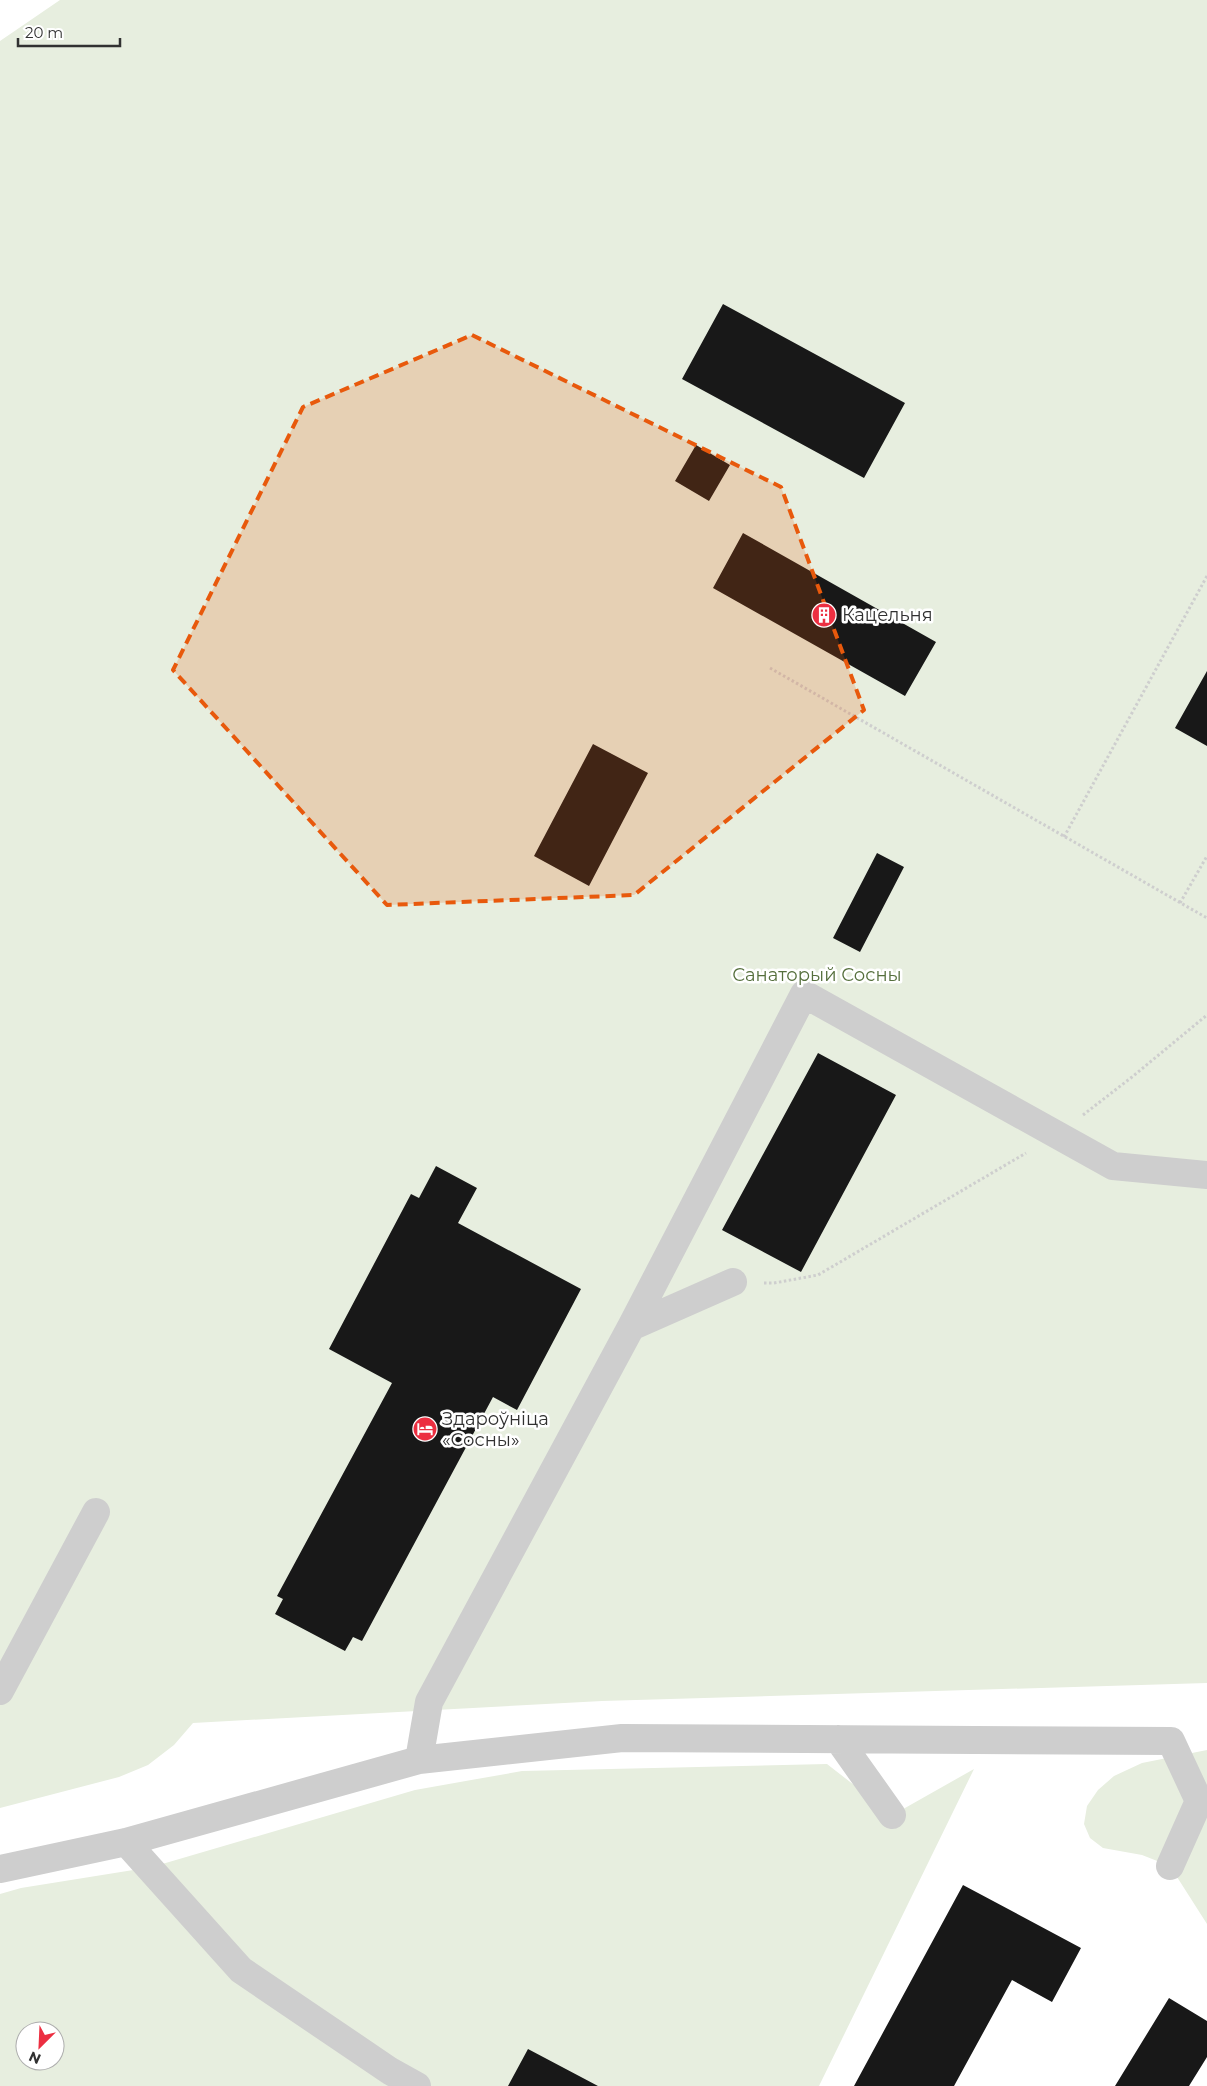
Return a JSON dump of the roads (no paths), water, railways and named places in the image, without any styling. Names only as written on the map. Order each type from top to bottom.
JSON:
[{"type":"street","points":[[418,1760],[429,1702],[631,1327],[804,994],[1113,1166],[1207,1176]]},
{"type":"street","points":[[631,1327],[733,1282]]},
{"type":"street","points":[[0,1691],[96,1512]]},
{"type":"street","points":[[0,1869],[126,1842],[418,1760],[622,1738],[1171,1741],[1203,1810],[1170,1866]]},
{"type":"street","points":[[838,1739],[892,1815]]},
{"type":"street","points":[[126,1842],[241,1970],[417,2086]]},
{"type":"place","name":"Кацельня","points":[[824,615]]},
{"type":"place","name":"Здароўніца «Сосны»","points":[[425,1429]]},
{"type":"park label","name":"Санаторый Сосны","points":[[817,975]]}]
